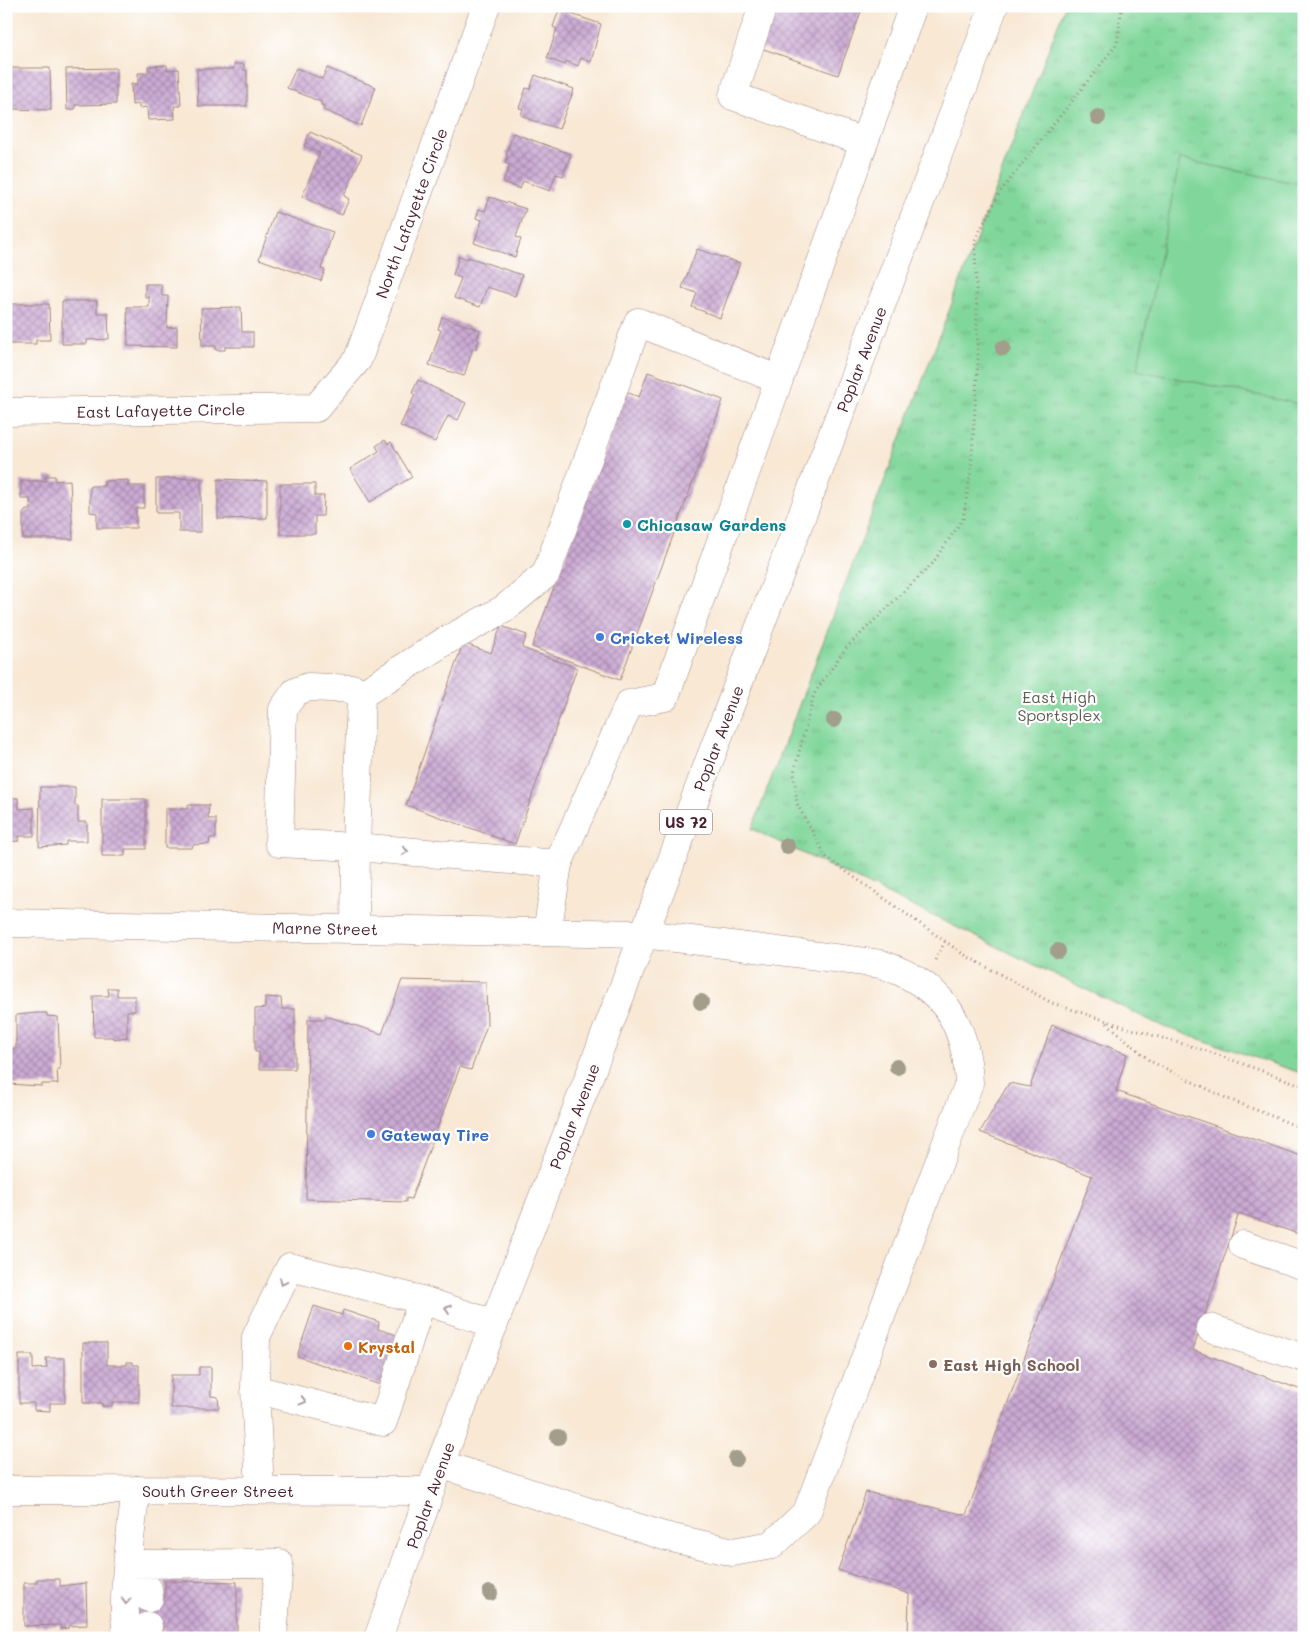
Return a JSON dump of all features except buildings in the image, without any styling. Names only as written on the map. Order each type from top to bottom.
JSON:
[{"type":"street","name":"North Lafayette Circle","points":[[316,408],[358,359],[486,6]]},
{"type":"street","points":[[763,6],[733,96],[864,142]]},
{"type":"street","points":[[547,932],[558,864],[628,704],[665,697],[913,6]]},
{"type":"street","name":"Poplar Avenue","points":[[378,1638],[440,1464],[644,934],[994,6]]},
{"type":"street","points":[[361,695],[442,643],[504,609],[546,574],[638,322],[778,380]]},
{"type":"street","name":"East Lafayette Circle","points":[[6,412],[316,408]]},
{"type":"street","points":[[355,929],[356,847],[361,695],[355,689],[308,686],[295,692],[283,709],[279,843],[356,847],[558,864]]},
{"type":"street","name":"Marne Street","points":[[6,923],[644,934],[804,952],[881,964],[903,971],[923,983],[940,998],[953,1017],[963,1038],[968,1060],[969,1083],[807,1512],[772,1545],[733,1552],[664,1536],[440,1464]]},
{"type":"street","points":[[1244,1246],[1304,1266]]},
{"type":"street","points":[[260,1490],[255,1389],[256,1337],[290,1267],[422,1300],[494,1324]]},
{"type":"street","points":[[255,1389],[383,1422],[422,1300]]},
{"type":"street","points":[[1210,1328],[1304,1358]]},
{"type":"street","name":"South Greer Street","points":[[6,1490],[430,1491]]},
{"type":"street","points":[[136,1490],[128,1564],[125,1629],[140,1634]]},
{"type":"street","points":[[128,1564],[279,1563],[273,1638]]},
{"type":"street","points":[[128,1564],[148,1589],[149,1598]]},
{"type":"path","points":[[1122,6],[1117,44],[1000,192],[975,240],[978,360],[972,470],[963,519],[932,564],[845,649],[814,694],[794,772],[797,804],[827,858],[963,954],[1052,1003],[1104,1021],[1207,1051],[1304,1086]]},
{"type":"path","points":[[1104,1021],[1150,1061],[1226,1098],[1304,1129]]},
{"type":"green space","name":"East High Sportsplex","points":[[1065,6],[1304,6],[1304,1074],[1164,1027],[752,829]]},
{"type":"green space","points":[[1180,159],[1304,185],[1304,405],[1137,370]]},
{"type":"place","name":"Chicasaw Gardens","points":[[627,524]]},
{"type":"place","name":"Cricket Wireless","points":[[600,637]]},
{"type":"place","name":"Gateway Tire","points":[[371,1134]]},
{"type":"place","name":"Krystal","points":[[348,1346]]},
{"type":"place","name":"East High School","points":[[933,1364]]}]
